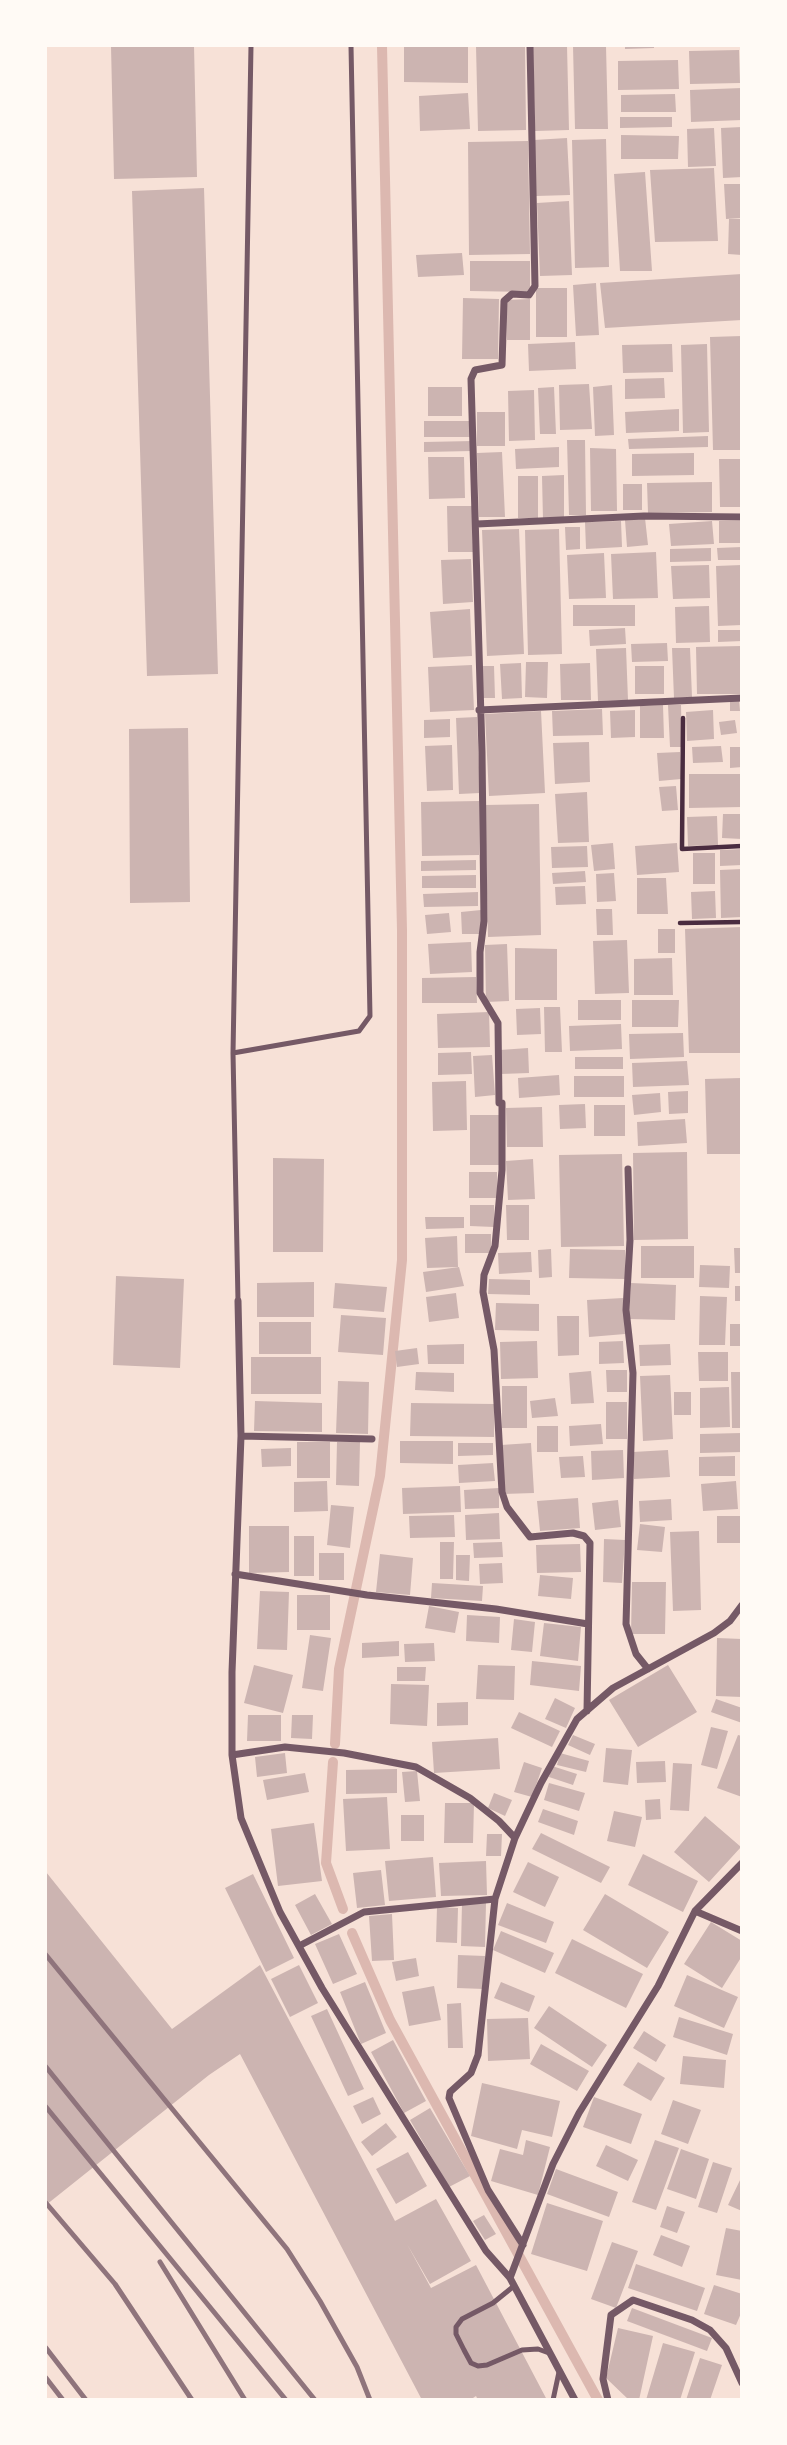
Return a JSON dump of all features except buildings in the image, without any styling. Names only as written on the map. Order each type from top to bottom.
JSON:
[{"type":"street","points":[[530,46],[535,286],[529,295],[512,294],[504,301],[502,365],[475,370],[471,379],[477,524],[483,873],[480,993],[498,1023],[499,1102],[502,1104],[502,1170],[495,1246],[484,1275],[483,1292],[494,1350],[502,1492],[507,1507],[530,1537],[573,1533],[584,1536],[590,1543],[587,1711]]},
{"type":"street","points":[[477,524],[558,523],[644,516],[741,517]]},
{"type":"street","points":[[479,710],[741,698]]},
{"type":"street","points":[[628,1169],[630,1240],[626,1310],[633,1373],[626,1624],[636,1654],[648,1669]]},
{"type":"street","points":[[238,1301],[241,1436],[235,1574],[232,1755],[241,1818],[280,1912],[299,1946],[411,2134],[486,2251],[510,2278],[577,2398]]},
{"type":"street","points":[[241,1436],[372,1439]]},
{"type":"street","points":[[235,1574],[367,1595],[496,1609],[588,1624]]},
{"type":"street","points":[[522,2247],[488,2190],[449,2098],[450,2092],[471,2073],[481,2040],[495,1899],[515,1838],[569,1732],[587,1711],[613,1688],[714,1633],[730,1620],[741,1605]]},
{"type":"street","points":[[232,1755],[285,1747],[344,1753],[416,1767],[470,1798],[515,1838]]},
{"type":"street","points":[[510,2278],[564,2140],[657,1986],[695,1911],[741,1863]]},
{"type":"street","points":[[299,1946],[339,1922],[364,1912],[495,1899]]},
{"type":"street","points":[[695,1911],[741,1930]]},
{"type":"street","points":[[608,2399],[603,2378],[611,2315],[629,2301],[637,2300],[692,2320],[710,2330],[726,2348],[741,2383]]},
{"type":"lane","points":[[238,1301],[233,1053],[251,46]]},
{"type":"lane","points":[[233,1053],[359,1031],[370,1017],[351,46]]},
{"type":"lane","points":[[514,2286],[494,2303],[462,2319],[456,2327],[456,2334],[471,2363],[487,2365],[522,2350],[538,2349],[552,2354]]},
{"type":"lane","points":[[553,2399],[560,2368]]},
{"type":"path","points":[[683,700],[682,849],[741,846]]},
{"type":"path","points":[[680,923],[741,922]]},
{"type":"waterway","points":[[335,1744],[339,1669],[380,1476],[402,1260],[402,930],[382,46]]},
{"type":"waterway","points":[[333,1762],[326,1863],[343,1909]]},
{"type":"waterway","points":[[352,1933],[390,2020],[598,2400]]},
{"type":"railway","points":[[46,1955],[287,2249],[357,2367],[370,2400]]},
{"type":"railway","points":[[46,2067],[315,2400]]},
{"type":"railway","points":[[46,2107],[286,2400]]},
{"type":"railway","points":[[46,2203],[115,2284],[192,2400]]},
{"type":"railway","points":[[160,2262],[245,2400]]},
{"type":"railway","points":[[46,2348],[86,2400]]},
{"type":"railway","points":[[46,2378],[63,2400]]}]
